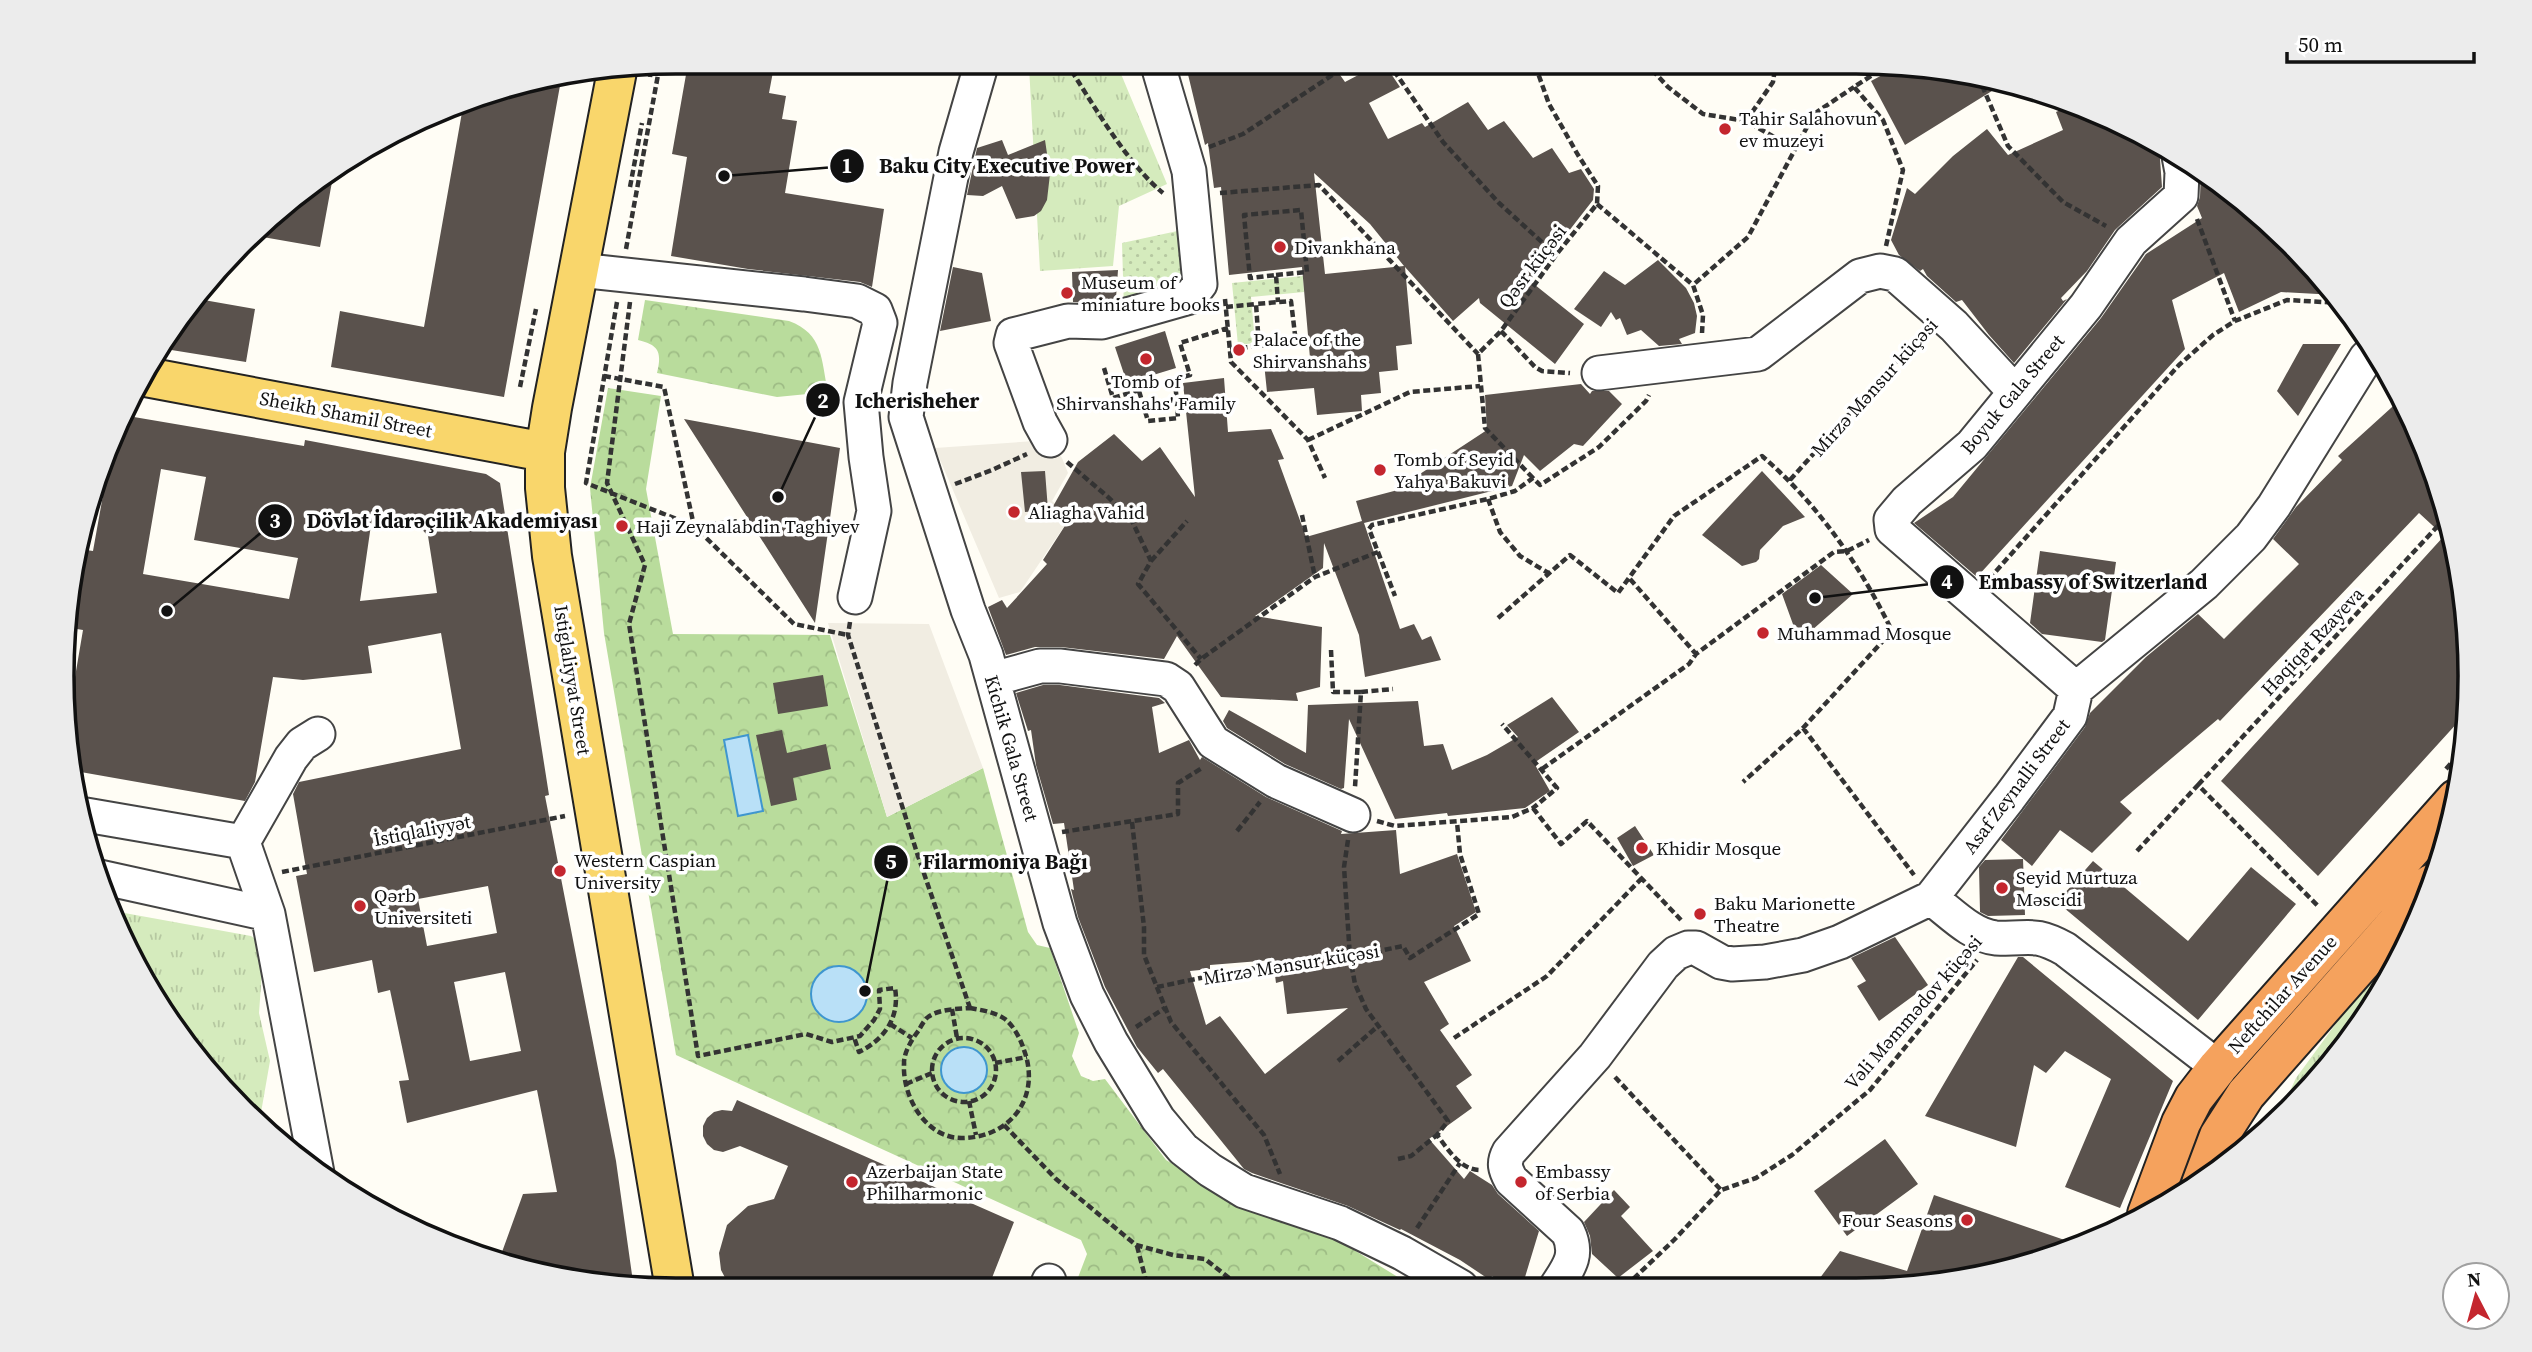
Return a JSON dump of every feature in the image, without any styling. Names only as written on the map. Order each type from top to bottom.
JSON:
[{"type":"highway","name":"Neftchilar Avenue","points":[[2152,1201],[2181,1123],[2194,1098],[2218,1067],[2442,815]]},
{"type":"highway","name":"Neftchilar Avenue","points":[[2209,1164],[2220,1136],[2246,1094],[2415,902]]},
{"type":"main road","name":"Istiglaliyyat Street","points":[[632,81],[579,270],[545,452],[545,488],[551,544],[594,810],[674,1278]]},
{"type":"main road","name":"Sheikh Shamil Street","points":[[152,378],[545,452]]},
{"type":"street","name":"Kichik Gala Street","points":[[979,74],[956,152],[907,405],[909,428],[993,679],[1060,923],[1074,963],[1111,1042],[1158,1119],[1183,1149],[1244,1191],[1340,1223],[1445,1278]]},
{"type":"street","points":[[1049,440],[1011,339],[1013,335],[1068,321],[1102,323],[1189,297],[1197,289],[1200,276],[1193,195],[1185,154],[1161,74]]},
{"type":"street","name":"Boyuk Gala Street","points":[[1892,529],[1891,520],[1895,513],[1972,445],[2086,306],[2131,241],[2181,196],[2181,169]]},
{"type":"street","points":[[579,270],[624,271],[857,301],[875,310],[880,323],[860,402],[874,511],[855,597]]},
{"type":"street","points":[[1599,373],[1758,354],[1860,276],[1880,271]]},
{"type":"street","name":"Mirzə Mənsur küçəsi","points":[[1880,271],[1895,274],[1940,313]]},
{"type":"street","points":[[1940,313],[2015,392]]},
{"type":"street","points":[[1892,529],[2076,690],[2204,584],[2251,537],[2274,506],[2367,358]]},
{"type":"street","points":[[993,679],[1040,666],[1061,666],[1166,679],[1178,687],[1213,742],[1276,782],[1353,815]]},
{"type":"street","name":"Asaf Zeynalli Street","points":[[1688,948],[1696,948],[1721,962],[1732,964],[1793,957],[1840,942],[1931,898],[2070,716],[2076,690]]},
{"type":"street","points":[[243,842],[291,758],[302,744],[318,734]]},
{"type":"street","points":[[90,816],[243,842]]},
{"type":"street","points":[[243,842],[268,914],[314,1158]]},
{"type":"street","points":[[108,879],[268,914]]},
{"type":"street","points":[[1931,898],[1965,925],[1995,938],[2038,937],[2065,949],[2218,1067]]},
{"type":"street","points":[[1561,1278],[1573,1255],[1574,1244],[1568,1232],[1511,1180],[1505,1170],[1504,1161],[1509,1152],[1595,1056],[1663,965],[1676,953],[1688,948]]},
{"type":"path","points":[[658,74],[586,482],[694,526],[794,624],[848,635]]},
{"type":"path","points":[[1074,74],[1148,180],[1163,193],[1176,196],[1320,186],[1478,354],[1485,428],[1540,485],[1599,447],[1646,401],[1650,391],[1649,367]]},
{"type":"path","points":[[1185,154],[1243,134],[1334,74]]},
{"type":"path","points":[[1396,74],[1443,142],[1499,203],[1556,255]]},
{"type":"path","points":[[1538,74],[1549,104],[1598,186],[1597,204],[1693,285],[1703,315],[1701,360]]},
{"type":"path","points":[[1657,74],[1668,87],[1703,114],[1746,121],[1795,149]]},
{"type":"path","points":[[1746,121],[1773,82],[1774,74]]},
{"type":"path","points":[[1693,285],[1748,237],[1814,114],[1873,74]]},
{"type":"path","points":[[1854,87],[1883,120],[1902,170],[1880,271]]},
{"type":"path","points":[[1983,87],[2008,146],[2063,202],[2131,241]]},
{"type":"path","points":[[629,189],[643,115]]},
{"type":"path","name":"Qəsr küçəsi","points":[[1478,354],[1501,331],[1597,204]]},
{"type":"path","points":[[2193,208],[2235,321]]},
{"type":"path","points":[[1301,210],[1307,272],[1276,275],[1250,278],[1244,215],[1301,210]]},
{"type":"path","points":[[619,238],[624,271],[631,293],[607,483],[645,565],[629,624],[698,1056],[806,1034],[832,1042],[859,1036],[880,1009],[879,990],[895,988],[897,1003],[890,1024],[874,1044],[859,1052],[855,1037]]},
{"type":"path","points":[[1276,275],[1278,302]]},
{"type":"path","points":[[1225,296],[1231,362],[1308,440],[1325,478]]},
{"type":"path","points":[[1972,598],[2179,366],[2213,335],[2235,321],[2287,300],[2328,302]]},
{"type":"path","points":[[1226,307],[1291,301],[1296,343]]},
{"type":"path","points":[[1256,304],[1259,346]]},
{"type":"path","points":[[520,387],[536,309]]},
{"type":"path","name":"Mirzə Mənsur küçəsi","points":[[1790,480],[1940,313]]},
{"type":"path","points":[[1104,368],[1113,398],[1175,380],[1190,374],[1180,343],[1228,328]]},
{"type":"path","points":[[1501,331],[1529,362],[1542,371],[1599,373]]},
{"type":"path","points":[[1230,348],[1309,342]]},
{"type":"path","points":[[604,376],[664,387],[694,526]]},
{"type":"path","points":[[1139,390],[1148,421],[1178,418],[1175,380]]},
{"type":"path","points":[[1308,440],[1410,392],[1480,387]]},
{"type":"path","points":[[930,493],[1020,458],[1049,440],[1062,458],[1108,496],[1132,521],[1151,561]]},
{"type":"path","points":[[1498,618],[1570,555],[1618,593],[1674,516],[1762,456],[1790,480],[1847,551],[1870,586],[1892,631],[1802,728],[1743,782]]},
{"type":"path","points":[[1395,596],[1369,532],[1372,525],[1488,499],[1515,491],[1534,478]]},
{"type":"path","points":[[1488,499],[1500,532],[1520,556],[1550,574]]},
{"type":"path","points":[[1302,515],[1315,577]]},
{"type":"path","points":[[694,526],[749,520]]},
{"type":"path","points":[[1187,520],[1151,561],[1139,584],[1201,659]]},
{"type":"path","name":"Həqiqət Rzayeva","points":[[2137,851],[2439,525]]},
{"type":"path","points":[[1542,769],[1689,664],[1696,654],[1834,552],[1847,551],[1892,529]]},
{"type":"path","points":[[1178,687],[1201,659],[1315,577],[1378,552]]},
{"type":"path","points":[[1630,579],[1696,654]]},
{"type":"path","points":[[855,597],[848,635],[970,1008]]},
{"type":"path","points":[[1331,650],[1333,692],[1393,689]]},
{"type":"path","points":[[1361,692],[1353,815],[1344,867],[1354,984],[1366,1009],[1448,1121],[1437,1135],[1411,1156],[1398,1159]]},
{"type":"path","points":[[1353,815],[1395,826],[1512,817],[1534,808],[1557,788],[1502,724]]},
{"type":"path","points":[[1802,728],[1931,898]]},
{"type":"path","points":[[1037,835],[1178,814],[1178,783],[1226,751]]},
{"type":"path","points":[[1237,831],[1276,782]]},
{"type":"path","points":[[2198,785],[2322,909]]},
{"type":"path","points":[[1534,808],[1561,844],[1587,821],[1681,919],[1688,948]]},
{"type":"path","name":"İstiqlaliyyət","points":[[257,877],[594,810]]},
{"type":"path","points":[[1132,822],[1144,927],[1144,955],[1171,1022],[1264,1135],[1280,1174],[1282,1204]]},
{"type":"path","name":"Mirzə Mənsur küçəsi","points":[[1157,987],[1239,970],[1350,957],[1403,946],[1410,958],[1479,914],[1460,854],[1457,822]]},
{"type":"path","points":[[1454,1038],[1547,976],[1642,878]]},
{"type":"path","name":"Vəli Məmmədov küçəsi","points":[[1634,1278],[1721,1190],[1756,1178],[1792,1155],[1870,1090],[1995,938]]},
{"type":"path","points":[[1111,1042],[1165,1008]]},
{"type":"path","points":[[952,1009],[957,1038]]},
{"type":"path","points":[[952,1009],[986,1011],[1006,1020],[1020,1039],[1027,1057],[1030,1084],[1023,1106],[1014,1118],[995,1131],[963,1138],[937,1132],[920,1116],[906,1084],[904,1062],[912,1038],[928,1017],[952,1009]]},
{"type":"path","points":[[890,1024],[912,1038]]},
{"type":"path","points":[[1338,1061],[1378,1026]]},
{"type":"path","points":[[957,1038],[978,1041],[987,1047],[995,1063],[995,1077],[991,1087],[984,1096],[969,1101],[953,1100],[944,1096],[937,1088],[932,1073],[933,1058],[939,1049],[957,1038]]},
{"type":"path","points":[[1595,1056],[1721,1190]]},
{"type":"path","points":[[995,1063],[1027,1057]]},
{"type":"path","points":[[906,1084],[932,1073]]},
{"type":"path","points":[[969,1101],[976,1135]]},
{"type":"path","points":[[1004,1125],[1056,1179],[1136,1245],[1173,1255],[1205,1259],[1229,1278]]},
{"type":"path","points":[[1437,1135],[1460,1163],[1474,1170],[1505,1170]]},
{"type":"path","points":[[1402,1253],[1460,1163]]},
{"type":"path","points":[[1136,1245],[1145,1278]]},
{"type":"green space","points":[[1029,74],[1121,74],[1167,184],[1119,206],[1113,266],[1040,271]]},
{"type":"green space","points":[[1182,230],[1186,292],[1124,310],[1122,243]]},
{"type":"green space","points":[[1303,276],[1304,292],[1251,297],[1255,343],[1238,345],[1232,283]]},
{"type":"green space","points":[[645,300],[789,321],[800,326],[809,333],[819,349],[828,392],[777,397],[657,373],[657,350],[651,344],[638,340]]},
{"type":"green space","points":[[608,388],[661,396],[646,489],[673,634],[830,635],[887,817],[983,768],[1028,932],[1037,945],[1050,948],[1079,1033],[1072,1056],[1081,1076],[1093,1081],[1105,1079],[1166,1160],[1235,1201],[1341,1242],[1399,1278],[1078,1278],[1087,1254],[1081,1240],[676,1055],[604,633],[590,488]]},
{"type":"green space","points":[[122,912],[251,936],[258,941],[263,958],[259,1013],[270,1061],[261,1112],[223,1073],[175,1011],[154,977]]},
{"type":"green space","points":[[2380,974],[2334,1043],[2288,1096],[2296,1078],[2340,1018]]},
{"type":"shaded area","points":[[1050,440],[1068,473],[1052,501],[1071,516],[1020,592],[999,598],[935,448]]},
{"type":"shaded area","points":[[828,623],[929,624],[983,768],[887,817]]},
{"type":"water","points":[[748,735],[763,811],[738,816],[724,740]]},
{"type":"water","points":[[833,966],[845,966],[859,974],[867,988],[865,1005],[859,1014],[845,1022],[833,1022],[816,1010],[811,1000],[811,988],[823,971]]},
{"type":"water","points":[[964,1047],[980,1054],[987,1070],[980,1086],[964,1093],[948,1086],[941,1070],[948,1054]]},
{"type":"building","points":[[686,74],[773,74],[769,93],[786,96],[782,119],[797,121],[785,193],[884,209],[872,287],[860,282],[748,269],[671,256],[687,157],[672,154]]},
{"type":"building","points":[[1188,74],[1339,74],[1345,82],[1360,74],[1391,74],[1400,87],[1369,103],[1388,139],[1422,123],[1425,127],[1468,102],[1488,130],[1504,121],[1533,158],[1552,148],[1569,173],[1581,169],[1594,189],[1593,200],[1530,281],[1584,324],[1555,364],[1480,303],[1479,298],[1453,321],[1405,267],[1412,344],[1396,346],[1398,370],[1379,372],[1381,393],[1361,395],[1362,411],[1317,415],[1314,388],[1267,392],[1264,363],[1310,358],[1302,267],[1229,275],[1221,187],[1214,188],[1208,143],[1205,145]],"holes":[[[1314,173],[1370,224],[1404,266],[1325,274]]]},
{"type":"building","points":[[1883,75],[1895,75],[1994,90],[1905,145],[1871,81]]},
{"type":"building","points":[[560,85],[504,397],[331,367],[340,311],[424,327],[462,113]]},
{"type":"building","points":[[2062,109],[2087,119],[2161,156],[2162,187],[2115,230],[2087,271],[2061,298],[2063,301],[2067,299],[2014,363],[1962,300],[1956,302],[1927,276],[1923,269],[1920,271],[1899,255],[1891,240],[1907,188],[1915,194],[1953,156],[1987,129],[2008,155],[2063,130],[2056,112]]},
{"type":"building","points":[[1002,140],[1008,155],[1045,140],[1050,174],[1047,200],[1041,211],[1034,216],[1016,219],[1002,186],[983,196],[967,195],[977,148]]},
{"type":"building","points":[[332,181],[320,247],[264,237]]},
{"type":"building","points":[[2201,182],[2253,223],[2282,250],[2322,294],[2281,292],[2239,312],[2224,273],[2172,300],[2185,349],[1977,577],[1914,523],[1953,497],[2101,318],[2146,254],[2202,218],[2197,206]]},
{"type":"building","points":[[1658,260],[1686,288],[1694,303],[1697,316],[1695,333],[1679,339],[1682,344],[1659,346],[1641,330],[1627,335],[1620,318],[1616,320],[1611,312],[1601,327],[1574,309],[1604,271],[1625,285]]},
{"type":"building","points":[[953,267],[982,273],[991,321],[940,331]]},
{"type":"building","points":[[1118,270],[1116,298],[1100,303],[1073,302],[1072,272]]},
{"type":"building","points":[[205,300],[255,309],[246,362],[170,350]]},
{"type":"building","name":"Tomb of Shirvanshahs' Family","points":[[1165,331],[1176,368],[1127,383],[1115,347]]},
{"type":"building","points":[[2303,344],[2341,344],[2298,416],[2277,391]]},
{"type":"building","points":[[1224,378],[1228,432],[1271,429],[1284,459],[1278,460],[1306,537],[1362,521],[1356,501],[1394,491],[1487,430],[1485,395],[1581,384],[1590,394],[1592,391],[1609,391],[1622,404],[1583,446],[1574,444],[1540,471],[1524,455],[1512,486],[1364,523],[1400,629],[1414,624],[1422,640],[1431,636],[1441,660],[1365,677],[1359,635],[1324,543],[1323,568],[1255,616],[1322,627],[1320,687],[1296,693],[1298,701],[1221,697],[1177,636],[1164,659],[1061,647],[1035,647],[1006,655],[988,607],[1002,600],[1007,608],[1047,564],[1043,560],[1077,507],[1051,510],[1078,462],[1114,434],[1142,461],[1160,447],[1195,497],[1183,383]]},
{"type":"building","points":[[2394,406],[2427,482],[2441,533],[2419,513],[2220,721],[2218,719],[2120,802],[2132,813],[2092,853],[2060,830],[2032,866],[2001,840],[2085,727],[2090,713],[2146,657],[2198,614],[2224,639],[2299,564],[2273,539],[2296,507],[2342,460],[2338,456]]},
{"type":"building","points":[[133,417],[304,446],[305,440],[486,474],[500,483],[549,795],[545,796],[616,1161],[632,1277],[558,1267],[502,1253],[523,1194],[557,1192],[537,1090],[407,1123],[399,1081],[409,1080],[390,990],[378,993],[372,960],[314,972],[296,876],[307,874],[293,794],[299,782],[461,749],[441,633],[368,646],[372,673],[303,680],[273,677],[255,782],[245,801],[82,772],[74,682],[83,630],[76,629],[85,558],[87,550],[93,551],[106,480]],"holes":[[[161,469],[206,477],[194,540],[298,558],[289,599],[143,574]],[[372,518],[418,525],[428,536],[437,593],[360,601]],[[488,886],[497,933],[427,946],[418,899]],[[505,972],[521,1051],[470,1061],[454,982]]]},
{"type":"building","points":[[684,419],[840,448],[815,623],[749,520]]},
{"type":"building","points":[[1045,471],[1048,510],[1025,512],[1021,472]]},
{"type":"building","points":[[1762,471],[1805,517],[1783,526],[1760,550],[1756,562],[1742,566],[1702,535]]},
{"type":"building","points":[[2442,538],[2457,637],[2456,724],[2318,876],[2221,781]]},
{"type":"building","points":[[2040,551],[2116,562],[2105,640],[2102,642],[2042,634],[2030,623]]},
{"type":"building","points":[[1821,565],[1853,594],[1811,631],[1798,638],[1782,594]]},
{"type":"building","points":[[823,675],[828,706],[778,714],[773,683]]},
{"type":"building","points":[[1043,685],[1159,698],[1165,703],[1152,707],[1159,753],[1189,740],[1200,760],[1202,757],[1266,797],[1342,831],[1341,834],[1396,830],[1400,874],[1457,854],[1476,912],[1454,926],[1471,961],[1424,982],[1449,1024],[1440,1030],[1472,1075],[1456,1086],[1472,1108],[1429,1139],[1464,1179],[1470,1171],[1492,1185],[1498,1194],[1539,1231],[1525,1278],[1487,1278],[1460,1260],[1401,1229],[1348,1206],[1244,1169],[1163,1069],[1158,1073],[1137,1047],[1105,987],[1078,917],[1071,889],[1074,890],[1064,823],[1053,824],[1036,765],[1031,730],[1028,731],[1016,693]],"holes":[[[1273,960],[1276,983],[1283,981],[1287,1014],[1348,1008],[1265,1074],[1220,1016],[1206,1025],[1190,971],[1210,969],[1210,965]]]},
{"type":"building","points":[[1552,697],[1579,732],[1534,763],[1550,791],[1525,808],[1448,816],[1447,813],[1395,819],[1349,719],[1344,788],[1341,789],[1285,764],[1227,728],[1223,721],[1229,710],[1306,753],[1308,705],[1418,701],[1424,746],[1443,744],[1452,770],[1487,755],[1518,737],[1507,725]]},
{"type":"building","points":[[782,730],[787,753],[826,744],[831,769],[793,778],[797,800],[771,806],[756,735]]},
{"type":"building","name":"Khidir Mosque","points":[[1635,826],[1654,855],[1633,866],[1617,838]]},
{"type":"building","name":"Seyid Murtuza Məscidi","points":[[2023,859],[2025,915],[1988,916],[1980,912],[1979,867],[1985,860]]},
{"type":"building","points":[[2093,861],[2188,941],[2251,867],[2296,904],[2198,1020],[2057,902]]},
{"type":"building","points":[[1895,937],[1928,985],[1879,1021],[1857,986],[1866,981],[1851,958]]},
{"type":"building","points":[[2018,957],[2023,957],[2173,1081],[2120,1208],[2065,1187],[2111,1079],[2065,1051],[2046,1073],[2034,1065],[2016,1147],[1925,1116]]},
{"type":"building","name":"Azerbaijan State Philharmonic","points":[[737,1100],[1014,1222],[992,1278],[725,1278],[721,1270],[719,1253],[727,1225],[748,1206],[774,1199],[788,1166],[740,1146],[723,1152],[714,1150],[707,1144],[703,1136],[703,1126],[707,1118],[714,1112],[732,1111]]},
{"type":"building","points":[[1885,1139],[1918,1184],[1847,1236],[1814,1191]]},
{"type":"building","points":[[1614,1190],[1630,1207],[1621,1216],[1653,1251],[1618,1278],[1592,1254],[1590,1236],[1584,1222]]},
{"type":"building","name":"Four Seasons","points":[[1934,1195],[2067,1241],[2012,1258],[1935,1273],[1895,1277],[1820,1278],[1840,1251],[1907,1271]]},
{"type":"place","name":"Tahir Salahovun ev muzeyi","points":[[1725,129]]},
{"type":"place","name":"Baku City Executive Power","points":[[724,176]]},
{"type":"place","name":"Divankhana","points":[[1280,247]]},
{"type":"place","name":"Museum of miniature books","points":[[1067,293]]},
{"type":"place","name":"Palace of the Shirvanshahs","points":[[1239,350]]},
{"type":"place","name":"Tomb of Shirvanshahs' Family","points":[[1146,359]]},
{"type":"place","name":"Tomb of Seyid Yahya Bakuvi","points":[[1380,470]]},
{"type":"place","name":"Icherisheher","points":[[778,497]]},
{"type":"place","name":"Aliagha Vahid","points":[[1014,512]]},
{"type":"place","name":"Haji Zeynalabdin Taghiyev","points":[[622,526]]},
{"type":"place","name":"Embassy of Switzerland","points":[[1815,598]]},
{"type":"place","name":"Dövlət İdarəçilik Akademiyası","points":[[167,611]]},
{"type":"place","name":"Muhammad Mosque","points":[[1763,633]]},
{"type":"place","name":"Khidir Mosque","points":[[1642,848]]},
{"type":"place","name":"Western Caspian University","points":[[560,871]]},
{"type":"place","name":"Seyid Murtuza Məscidi","points":[[2002,888]]},
{"type":"place","name":"Qərb Universiteti","points":[[360,906]]},
{"type":"place","name":"Baku Marionette Theatre","points":[[1700,914]]},
{"type":"place","name":"Filarmoniya Bağı","points":[[865,991]]},
{"type":"place","name":"Azerbaijan State Philharmonic","points":[[852,1182]]},
{"type":"place","name":"Embassy of Serbia","points":[[1521,1182]]},
{"type":"place","name":"Four Seasons","points":[[1967,1220]]}]
